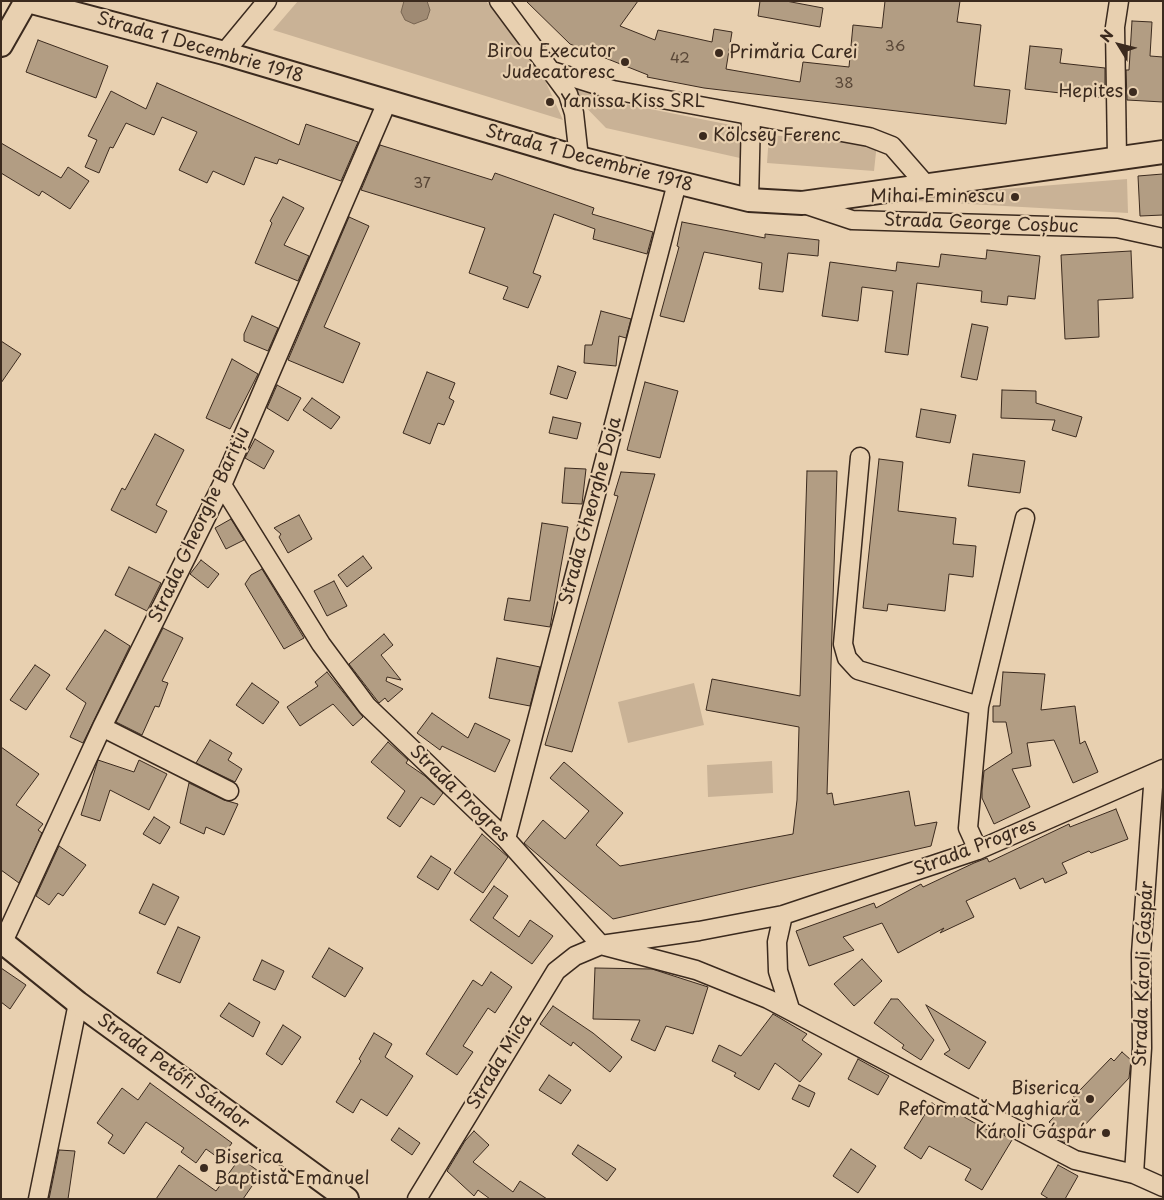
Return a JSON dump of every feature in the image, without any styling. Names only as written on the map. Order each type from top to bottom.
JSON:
[{"type":"main road","points":[[1,45],[27,1]]},
{"type":"main road","name":"Strada 1 Decembrie 1918","points":[[27,1],[224,53],[578,158],[749,200],[802,203],[1163,152]]},
{"type":"main road","name":"Strada Petőfi Sándor","points":[[2,942],[78,1003],[347,1199]]},
{"type":"street","points":[[224,53],[267,1]]},
{"type":"street","points":[[499,1],[568,94],[574,114],[578,158]]},
{"type":"street","points":[[1117,158],[1116,27],[1119,1]]},
{"type":"street","points":[[550,70],[613,90],[877,140],[892,146],[927,186]]},
{"type":"street","name":"Strada Gheorghe Barițiu","points":[[2,942],[102,727],[222,485],[387,102]]},
{"type":"street","points":[[749,200],[751,116]]},
{"type":"street","name":"Strada Gheorghe Doja","points":[[506,839],[676,183]]},
{"type":"street","name":"Strada George Coșbuc","points":[[802,203],[852,220],[1117,228],[1163,238]]},
{"type":"street","points":[[860,457],[843,644],[848,658],[858,670],[978,706]]},
{"type":"street","name":"Strada Progres","points":[[222,485],[321,644],[367,706],[506,839],[601,945],[699,931],[783,916],[978,850],[1158,771]]},
{"type":"street","points":[[978,850],[968,828],[978,706],[1024,518]]},
{"type":"street","points":[[102,727],[229,791]]},
{"type":"street","name":"Strada Károli Gáspár","points":[[1134,1174],[1142,1048],[1141,954],[1158,771]]},
{"type":"street","points":[[783,916],[777,942],[778,971],[790,1009]]},
{"type":"street","points":[[601,945],[696,970],[790,1009],[1075,1160],[1134,1174],[1163,1188]]},
{"type":"street","name":"Strada Mica","points":[[417,1199],[556,972],[575,956],[601,945]]},
{"type":"street","points":[[38,1199],[78,1003]]},
{"type":"shaded area","points":[[298,1],[486,1],[544,78],[563,120],[273,30]]},
{"type":"shaded area","points":[[404,1],[427,1],[430,10],[427,19],[414,24],[405,20],[401,12]]},
{"type":"shaded area","points":[[568,79],[605,100],[746,128],[740,158],[606,128],[570,91]]},
{"type":"shaded area","points":[[769,135],[877,143],[874,171],[767,163]]},
{"type":"shaded area","points":[[1127,179],[1128,213],[881,199]]},
{"type":"shaded area","points":[[694,683],[704,725],[628,743],[618,702]]},
{"type":"shaded area","points":[[772,761],[773,793],[708,797],[707,765]]},
{"type":"building","points":[[526,1],[638,1],[620,26],[655,40],[658,30],[712,42],[714,29],[732,32],[726,69],[800,82],[803,62],[849,67],[853,25],[882,28],[885,1],[960,1],[957,22],[981,25],[974,86],[1010,90],[1006,124],[704,88],[647,77],[648,75],[570,44]]},
{"type":"building","points":[[760,1],[786,1],[823,8],[820,27],[758,16]]},
{"type":"building","points":[[1132,21],[1152,22],[1150,56],[1163,57],[1163,102],[1127,100],[1126,70],[1129,70]]},
{"type":"building","points":[[38,40],[108,66],[96,98],[26,72]]},
{"type":"building","points":[[1030,46],[1062,49],[1060,63],[1105,68],[1105,98],[1025,89]]},
{"type":"building","points":[[157,83],[299,145],[306,124],[358,142],[341,181],[279,159],[277,164],[255,157],[244,185],[213,171],[207,183],[179,170],[197,132],[162,117],[154,135],[126,123],[113,148],[110,147],[99,173],[85,167],[97,140],[88,136],[111,91],[146,109]]},
{"type":"building","points":[[1,143],[61,178],[68,167],[89,181],[70,209],[42,191],[39,196],[1,173]]},
{"type":"building","points":[[380,145],[492,180],[495,173],[594,208],[592,214],[653,232],[647,254],[593,239],[595,229],[554,214],[533,273],[541,276],[528,308],[503,299],[508,287],[469,273],[485,228],[361,190]]},
{"type":"building","points":[[1163,174],[1163,215],[1140,216],[1138,176]]},
{"type":"building","points":[[283,197],[304,208],[284,245],[309,256],[298,281],[255,263],[272,223],[270,221]]},
{"type":"building","points":[[349,217],[369,226],[324,327],[360,343],[343,383],[288,360]]},
{"type":"building","points":[[682,222],[765,238],[765,234],[819,240],[818,256],[788,253],[783,292],[759,289],[762,263],[704,252],[684,322],[660,316],[679,247],[677,246]]},
{"type":"building","points":[[987,250],[1040,256],[1035,299],[1008,296],[1007,305],[981,302],[982,291],[917,283],[908,355],[885,352],[893,291],[862,287],[858,321],[822,316],[830,262],[896,271],[897,262],[939,267],[941,254],[986,259]]},
{"type":"building","points":[[1131,251],[1133,298],[1098,300],[1099,337],[1065,339],[1061,255]]},
{"type":"building","points":[[601,311],[631,319],[626,338],[619,336],[616,366],[584,363],[585,345],[592,345]]},
{"type":"building","points":[[252,316],[278,328],[268,351],[244,341],[244,334]]},
{"type":"building","points":[[972,324],[988,327],[977,380],[961,377]]},
{"type":"building","points":[[1,341],[21,354],[1,383]]},
{"type":"building","points":[[232,359],[258,374],[230,429],[206,418]]},
{"type":"building","points":[[558,366],[576,372],[567,399],[550,394]]},
{"type":"building","points":[[427,372],[455,383],[449,398],[454,401],[444,425],[438,423],[430,444],[403,433]]},
{"type":"building","points":[[645,382],[678,391],[660,458],[627,450]]},
{"type":"building","points":[[277,385],[301,398],[288,421],[267,408]]},
{"type":"building","points":[[1002,390],[1036,391],[1036,403],[1082,417],[1076,437],[1052,430],[1055,420],[1001,418]]},
{"type":"building","points":[[312,398],[340,417],[331,429],[303,410]]},
{"type":"building","points":[[921,409],[956,415],[950,443],[916,437]]},
{"type":"building","points":[[553,417],[581,423],[577,439],[549,433]]},
{"type":"building","points":[[155,434],[184,450],[156,505],[167,511],[156,533],[111,510],[122,488],[125,490]]},
{"type":"building","points":[[255,439],[274,451],[264,469],[245,458]]},
{"type":"building","points":[[973,454],[1025,461],[1020,493],[968,486]]},
{"type":"building","points":[[879,459],[903,462],[898,511],[956,518],[953,544],[976,546],[973,577],[949,574],[945,611],[888,604],[887,611],[863,608]]},
{"type":"building","points":[[565,468],[586,469],[582,504],[562,503]]},
{"type":"building","points":[[807,471],[837,471],[827,794],[832,793],[834,805],[909,791],[915,826],[937,822],[931,846],[613,919],[524,843],[543,820],[565,839],[589,811],[550,778],[564,762],[623,813],[596,845],[620,866],[793,834],[797,800],[799,727],[706,710],[712,679],[800,696]]},
{"type":"building","points":[[621,472],[655,474],[572,752],[545,745],[618,496],[614,495]]},
{"type":"building","points":[[299,515],[312,539],[288,553],[279,537],[281,534],[274,528]]},
{"type":"building","points":[[231,519],[244,540],[226,549],[215,528]]},
{"type":"building","points":[[542,523],[568,527],[550,627],[504,620],[508,598],[530,601]]},
{"type":"building","points":[[363,556],[372,568],[347,587],[338,575]]},
{"type":"building","points":[[201,560],[219,574],[208,588],[190,574]]},
{"type":"building","points":[[129,567],[161,583],[147,611],[115,595]]},
{"type":"building","points":[[262,569],[304,638],[284,649],[245,584],[251,575]]},
{"type":"building","points":[[334,581],[347,606],[327,616],[314,591]]},
{"type":"building","points":[[163,628],[183,638],[162,681],[168,683],[159,707],[155,706],[142,735],[116,722]]},
{"type":"building","points":[[105,630],[130,646],[83,743],[70,737],[86,703],[66,689]]},
{"type":"building","points":[[384,634],[393,645],[381,655],[401,680],[387,677],[386,681],[403,689],[388,702],[385,698],[379,703],[349,664]]},
{"type":"building","points":[[497,658],[540,667],[530,706],[489,698]]},
{"type":"building","points":[[35,665],[50,675],[26,710],[10,700]]},
{"type":"building","points":[[327,672],[363,717],[353,726],[333,704],[300,726],[287,707],[318,686],[315,682]]},
{"type":"building","points":[[1003,672],[1045,674],[1041,710],[1075,706],[1080,744],[1085,741],[1098,772],[1073,783],[1054,740],[1027,743],[1031,766],[1012,769],[1030,807],[994,824],[982,798],[982,791],[984,771],[1012,753],[1006,722],[993,722],[993,706],[1000,706]]},
{"type":"building","points":[[252,683],[279,702],[263,724],[236,705]]},
{"type":"building","points":[[432,713],[468,738],[475,723],[510,740],[495,772],[442,746],[440,750],[417,733]]},
{"type":"building","points":[[210,740],[232,753],[228,760],[242,769],[235,782],[196,763]]},
{"type":"building","points":[[388,742],[408,760],[406,763],[425,776],[443,793],[434,805],[421,797],[400,827],[387,818],[405,791],[371,762]]},
{"type":"building","points":[[1,747],[39,774],[16,805],[43,824],[38,830],[42,833],[19,883],[1,870]]},
{"type":"building","points":[[98,760],[134,772],[139,760],[167,774],[149,810],[110,790],[100,821],[81,815]]},
{"type":"building","points":[[189,783],[224,800],[238,804],[224,835],[206,827],[204,834],[180,823]]},
{"type":"building","points":[[1116,809],[1128,839],[1091,853],[1089,851],[1062,863],[1067,873],[1045,883],[1043,878],[1020,889],[1015,878],[966,901],[974,917],[940,933],[944,928],[898,953],[882,923],[843,937],[854,950],[809,966],[796,931],[874,903],[876,908],[921,884],[923,887],[987,858],[989,862],[1069,824],[1070,827]]},
{"type":"building","points":[[154,817],[170,827],[160,844],[143,834]]},
{"type":"building","points":[[482,834],[508,857],[483,893],[454,873]]},
{"type":"building","points":[[59,846],[86,865],[63,896],[58,893],[49,905],[36,896]]},
{"type":"building","points":[[431,856],[451,869],[438,890],[417,877]]},
{"type":"building","points":[[153,884],[179,897],[165,925],[139,913]]},
{"type":"building","points":[[494,886],[508,896],[493,918],[519,937],[530,920],[553,936],[532,964],[470,920]]},
{"type":"building","points":[[178,927],[200,937],[180,983],[157,973]]},
{"type":"building","points":[[329,948],[363,968],[345,997],[312,977]]},
{"type":"building","points":[[862,959],[882,981],[854,1006],[834,984]]},
{"type":"building","points":[[262,960],[284,971],[275,990],[253,980]]},
{"type":"building","points":[[1,968],[26,985],[10,1009],[1,1002]]},
{"type":"building","points":[[595,968],[652,969],[708,987],[693,1034],[666,1026],[655,1051],[631,1040],[640,1020],[593,1019]]},
{"type":"building","points":[[491,972],[512,987],[495,1013],[488,1008],[463,1046],[473,1052],[457,1075],[426,1054],[473,980],[482,986]]},
{"type":"building","points":[[891,999],[898,999],[934,1040],[921,1060],[902,1048],[904,1045],[874,1023]]},
{"type":"building","points":[[229,1003],[260,1022],[253,1037],[220,1016]]},
{"type":"building","points":[[926,1005],[986,1042],[969,1069],[944,1054],[950,1050]]},
{"type":"building","points":[[553,1006],[593,1033],[622,1057],[610,1072],[573,1042],[571,1046],[540,1024]]},
{"type":"building","points":[[773,1014],[807,1034],[802,1040],[822,1054],[800,1082],[775,1063],[759,1090],[734,1076],[736,1073],[712,1061],[719,1045],[741,1056]]},
{"type":"building","points":[[283,1025],[301,1037],[282,1065],[266,1054]]},
{"type":"building","points":[[374,1033],[392,1044],[385,1057],[413,1076],[387,1116],[361,1099],[353,1113],[336,1102],[361,1061],[359,1059]]},
{"type":"building","name":"Biserica Reformată Maghiară","points":[[1122,1052],[1131,1060],[1129,1078],[1067,1144],[1048,1134],[1055,1127],[1049,1122],[1111,1058],[1114,1061]]},
{"type":"building","points":[[858,1059],[889,1076],[878,1095],[848,1079]]},
{"type":"building","points":[[549,1075],[571,1090],[561,1104],[539,1090]]},
{"type":"building","points":[[150,1083],[232,1143],[220,1159],[206,1149],[196,1163],[181,1152],[184,1148],[146,1122],[124,1154],[108,1143],[113,1135],[97,1123],[122,1088],[138,1100]]},
{"type":"building","points":[[799,1085],[815,1093],[809,1107],[792,1099]]},
{"type":"building","points":[[932,1103],[955,1117],[957,1113],[993,1133],[995,1130],[1012,1140],[982,1190],[965,1180],[971,1169],[929,1146],[921,1159],[904,1148]]},
{"type":"building","points":[[399,1128],[420,1143],[412,1155],[391,1140]]},
{"type":"building","points":[[474,1131],[489,1145],[473,1162],[513,1192],[520,1181],[547,1199],[490,1199],[478,1190],[474,1196],[447,1171],[465,1141]]},
{"type":"building","points":[[578,1145],[616,1169],[607,1181],[572,1154]]},
{"type":"building","points":[[851,1149],[876,1166],[858,1193],[833,1176]]},
{"type":"building","points":[[59,1150],[75,1151],[68,1199],[49,1199]]},
{"type":"building","points":[[240,1158],[261,1173],[243,1199],[156,1199],[179,1165],[216,1191]]},
{"type":"building","points":[[1058,1165],[1078,1176],[1065,1199],[1049,1199],[1041,1194]]},
{"type":"place","name":"Primăria Carei","points":[[719,53]]},
{"type":"place","name":"Birou Executor Judecatoresc","points":[[625,62]]},
{"type":"place","name":"Hepites","points":[[1133,92]]},
{"type":"place","name":"Yanissa Kiss SRL","points":[[550,102]]},
{"type":"place","name":"Kölcsey Ferenc","points":[[703,136]]},
{"type":"place","name":"Mihai Eminescu","points":[[1015,197]]},
{"type":"place","name":"Biserica Reformată Maghiară","points":[[1090,1099]]},
{"type":"place","name":"Károli Gáspár","points":[[1106,1133]]},
{"type":"place","name":"Biserica Baptistă Emanuel","points":[[204,1168]]}]
